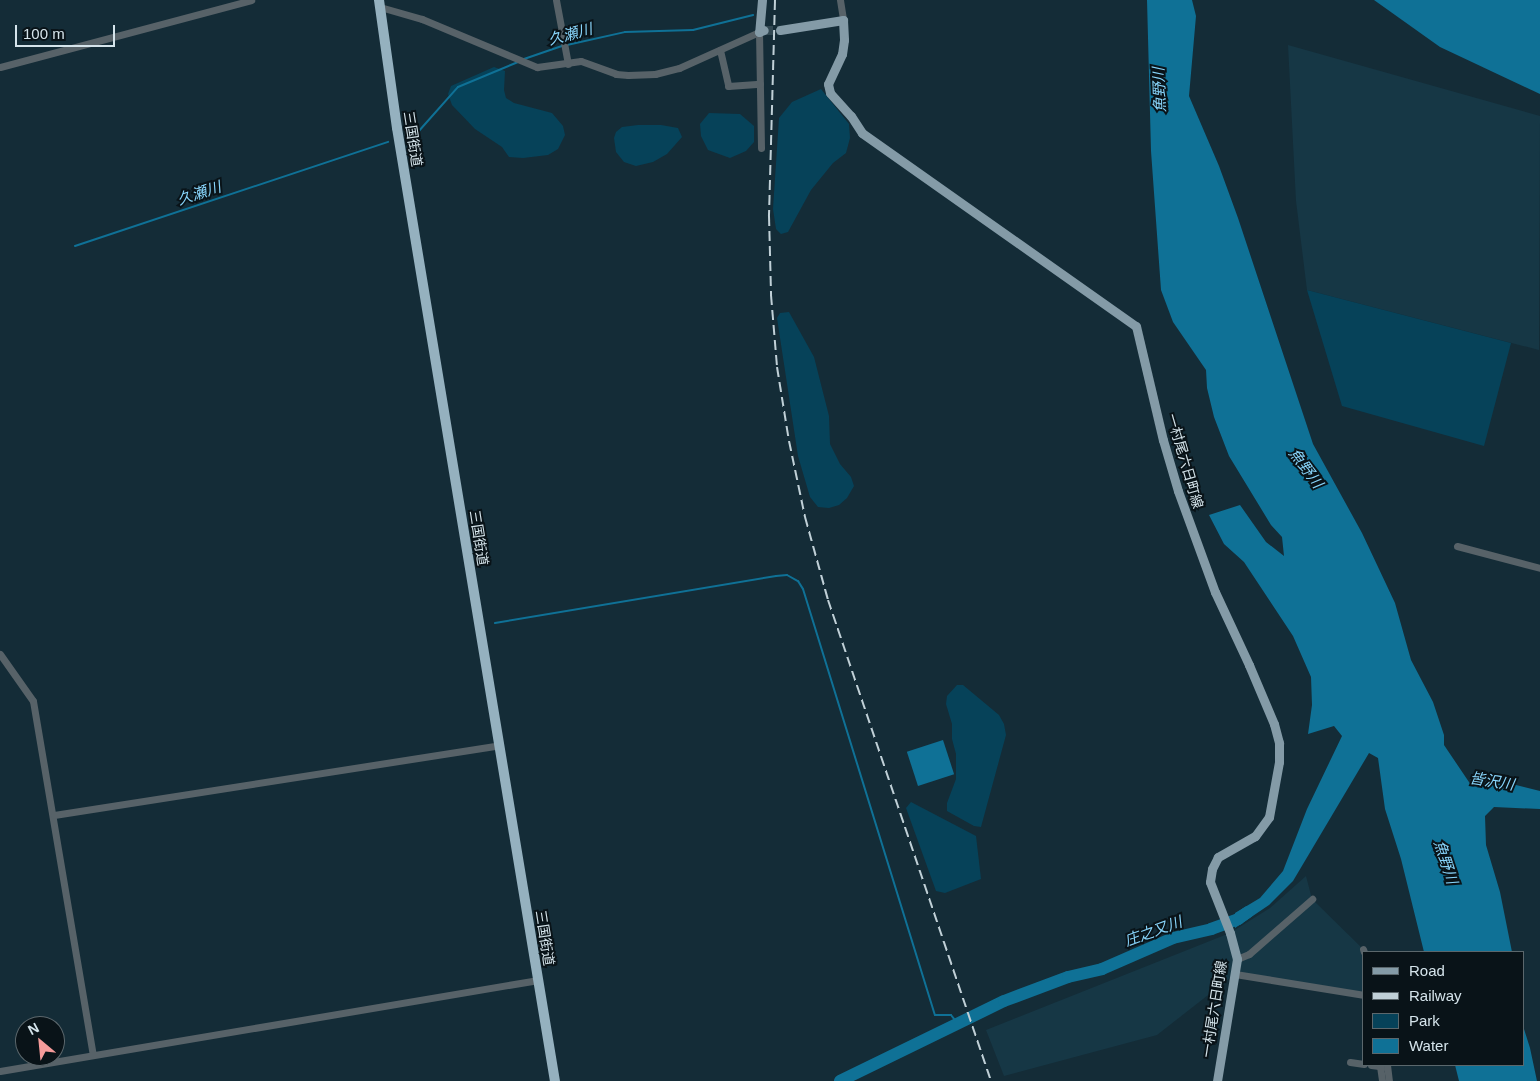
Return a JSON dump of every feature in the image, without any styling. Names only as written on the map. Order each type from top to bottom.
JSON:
[{"type":"highway","name":"三国街道","points":[[380,3],[397,128],[555,1081]]},
{"type":"main road","points":[[761,31],[762,0]]},
{"type":"main road","points":[[780,30],[843,20]]},
{"type":"main road","name":"一村尾六日町線","points":[[843,20],[844,40],[842,54],[828,84],[830,94],[851,116],[862,132],[1136,326],[1161,432],[1178,490],[1214,592],[1249,665],[1274,724],[1279,743],[1279,762],[1269,818],[1255,836],[1218,857],[1212,869],[1210,882],[1230,933],[1236,958],[1217,1081]]},
{"type":"street","points":[[0,67],[251,0]]},
{"type":"street","points":[[556,0],[568,64]]},
{"type":"street","points":[[840,0],[843,20]]},
{"type":"street","points":[[380,3],[529,64],[545,67],[581,62],[616,74],[655,74],[679,68],[761,31],[761,148]]},
{"type":"street","points":[[720,50],[728,86],[760,84]]},
{"type":"street","points":[[1457,546],[1540,568]]},
{"type":"street","points":[[0,654],[33,701],[54,815],[93,1054]]},
{"type":"street","points":[[54,815],[500,745]]},
{"type":"street","points":[[1236,958],[1249,954],[1312,899]]},
{"type":"street","points":[[1234,974],[1362,994]]},
{"type":"street","points":[[0,1071],[538,980]]},
{"type":"street","points":[[1350,1062],[1362,1064]]},
{"type":"street","points":[[1382,1081],[1385,1066]]},
{"type":"street","points":[[1385,1066],[1389,1081]]},
{"type":"shaded area","points":[[1288,45],[1540,116],[1539,350],[1307,290],[1296,201]]},
{"type":"shaded area","points":[[1306,876],[1312,899],[1363,949],[1362,995],[1235,974],[1157,1035],[1004,1076],[986,1030],[1230,933],[1270,908]]},
{"type":"green space","points":[[494,67],[505,71],[504,90],[506,98],[514,103],[552,113],[563,126],[565,135],[558,149],[548,155],[523,158],[509,157],[502,147],[475,129],[452,105],[448,94],[451,86]]},
{"type":"green space","points":[[821,89],[849,124],[850,138],[846,153],[833,163],[811,190],[788,232],[781,234],[776,229],[773,209],[779,118],[792,102]]},
{"type":"green space","points":[[709,113],[740,114],[754,126],[754,142],[746,151],[730,158],[708,150],[701,136],[700,124]]},
{"type":"green space","points":[[661,125],[678,128],[682,137],[667,154],[653,162],[636,166],[624,162],[616,152],[614,138],[616,132],[622,127]]},
{"type":"green space","points":[[1307,290],[1511,343],[1484,446],[1342,406]]},
{"type":"green space","points":[[789,312],[814,357],[829,416],[830,444],[840,464],[851,477],[854,486],[847,498],[839,505],[829,508],[818,507],[810,497],[798,456],[777,318],[780,313]]},
{"type":"green space","points":[[957,685],[963,685],[999,715],[1004,724],[1006,735],[981,827],[974,826],[947,811],[947,803],[956,779],[956,754],[952,739],[952,724],[946,704],[947,696]]},
{"type":"green space","points":[[911,802],[976,836],[981,879],[945,893],[936,891],[906,808]]},
{"type":"water","name":"魚野川","points":[[1147,0],[1192,0],[1196,16],[1189,96],[1219,166],[1238,218],[1313,444],[1362,533],[1395,603],[1411,660],[1433,702],[1444,735],[1444,745],[1471,785],[1500,781],[1540,791],[1540,809],[1494,807],[1485,816],[1486,845],[1500,892],[1512,951],[1424,951],[1401,859],[1385,809],[1378,758],[1369,753],[1293,881],[1269,905],[1235,928],[1235,913],[1260,898],[1283,871],[1307,809],[1342,736],[1334,726],[1308,734],[1312,705],[1311,677],[1293,636],[1244,562],[1224,544],[1209,515],[1240,505],[1266,542],[1284,556],[1282,537],[1271,525],[1229,456],[1214,417],[1207,388],[1206,370],[1173,322],[1161,290],[1151,151]]},
{"type":"water","points":[[1374,0],[1540,0],[1540,94],[1440,47]]},
{"type":"water","points":[[943,740],[954,774],[918,786],[907,752]]},
{"type":"water","points":[[1525,1032],[1537,1081],[1459,1081],[1455,1066],[1525,1066]]},
{"type":"waterway","name":"久瀬川","points":[[567,45],[625,32],[693,30],[753,15]]},
{"type":"waterway","name":"久瀬川","points":[[524,59],[562,46]]},
{"type":"waterway","name":"久瀬川","points":[[418,132],[458,87],[518,62]]},
{"type":"waterway","name":"久瀬川","points":[[75,246],[388,142]]},
{"type":"waterway","points":[[495,623],[776,576],[787,575],[798,581],[803,589],[935,1015],[951,1015],[958,1024]]},
{"type":"waterway","name":"庄之又川","points":[[840,1081],[1004,1001],[1068,977],[1102,969],[1173,938],[1211,929],[1238,919],[1248,912]]},
{"type":"tunnel","points":[[764,30],[780,30]]},
{"type":"railway","points":[[775,0],[769,216],[771,295],[777,367],[789,441],[805,517],[828,600],[991,1081]]},
{"type":"water label","name":"皆沢川","points":[[1492,781]]}]
